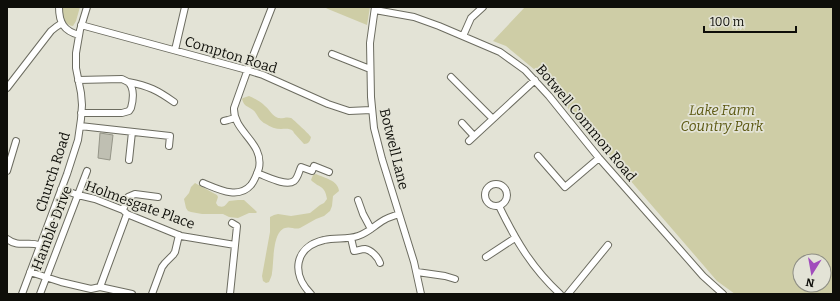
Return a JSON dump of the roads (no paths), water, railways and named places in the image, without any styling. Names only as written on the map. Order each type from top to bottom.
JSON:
[{"type":"street","points":[[59,7],[62,23],[68,31],[79,36]]},
{"type":"street","name":"Church Road","points":[[22,294],[74,152],[80,126],[81,93],[76,58],[81,26],[87,7]]},
{"type":"street","points":[[175,50],[186,7]]},
{"type":"street","points":[[203,183],[223,191],[236,193],[244,191],[250,187],[258,173],[260,162],[258,153],[240,127],[235,118],[234,111],[247,70],[272,7]]},
{"type":"street","points":[[463,36],[471,18],[483,7]]},
{"type":"street","name":"Botwell Common Road","points":[[375,8],[414,16],[500,52],[518,64],[535,80],[599,158],[703,276],[723,294]]},
{"type":"street","name":"Botwell Lane","points":[[375,8],[371,33],[370,69],[372,110],[378,145],[417,272],[422,294]]},
{"type":"street","points":[[7,88],[51,31],[62,23]]},
{"type":"street","name":"Compton Road","points":[[81,26],[247,70],[339,108],[353,111],[372,110]]},
{"type":"street","points":[[332,54],[370,69]]},
{"type":"street","points":[[451,77],[493,119]]},
{"type":"street","points":[[78,80],[122,80],[141,84],[161,93],[174,102]]},
{"type":"street","points":[[462,123],[471,138],[535,80]]},
{"type":"street","points":[[81,113],[122,113],[129,111],[133,97],[132,88],[128,82]]},
{"type":"street","points":[[224,121],[235,118]]},
{"type":"street","points":[[80,126],[170,136],[169,146]]},
{"type":"street","points":[[129,160],[132,132]]},
{"type":"street","points":[[7,171],[9,157],[16,141]]},
{"type":"street","points":[[538,156],[565,187],[599,158]]},
{"type":"street","points":[[258,173],[283,183],[290,183],[294,180],[301,167],[312,171],[314,166],[329,172]]},
{"type":"street","name":"Hamble Drive","points":[[40,294],[87,171]]},
{"type":"street","name":"Holmesgate Place","points":[[61,189],[95,199],[179,236],[235,245]]},
{"type":"street","points":[[100,287],[125,212],[128,197],[135,194],[158,197]]},
{"type":"street","points":[[358,200],[371,229]]},
{"type":"street","points":[[499,206],[515,238],[532,264],[560,294]]},
{"type":"street","points":[[311,294],[304,287],[299,275],[298,264],[308,248],[320,241],[359,236],[384,220],[399,214]]},
{"type":"street","points":[[230,294],[237,226],[232,223]]},
{"type":"street","points":[[152,294],[162,267],[175,252],[179,236]]},
{"type":"street","points":[[352,238],[354,251],[365,249],[375,255],[380,263]]},
{"type":"street","points":[[486,257],[515,238]]},
{"type":"street","points":[[7,239],[15,243],[39,245]]},
{"type":"street","points":[[568,294],[608,246]]},
{"type":"street","points":[[30,272],[61,282],[91,288],[100,287],[132,294]]},
{"type":"street","points":[[417,272],[455,278]]},
{"type":"park label","name":"Lake Farm Country Park","points":[[722,118]]}]
